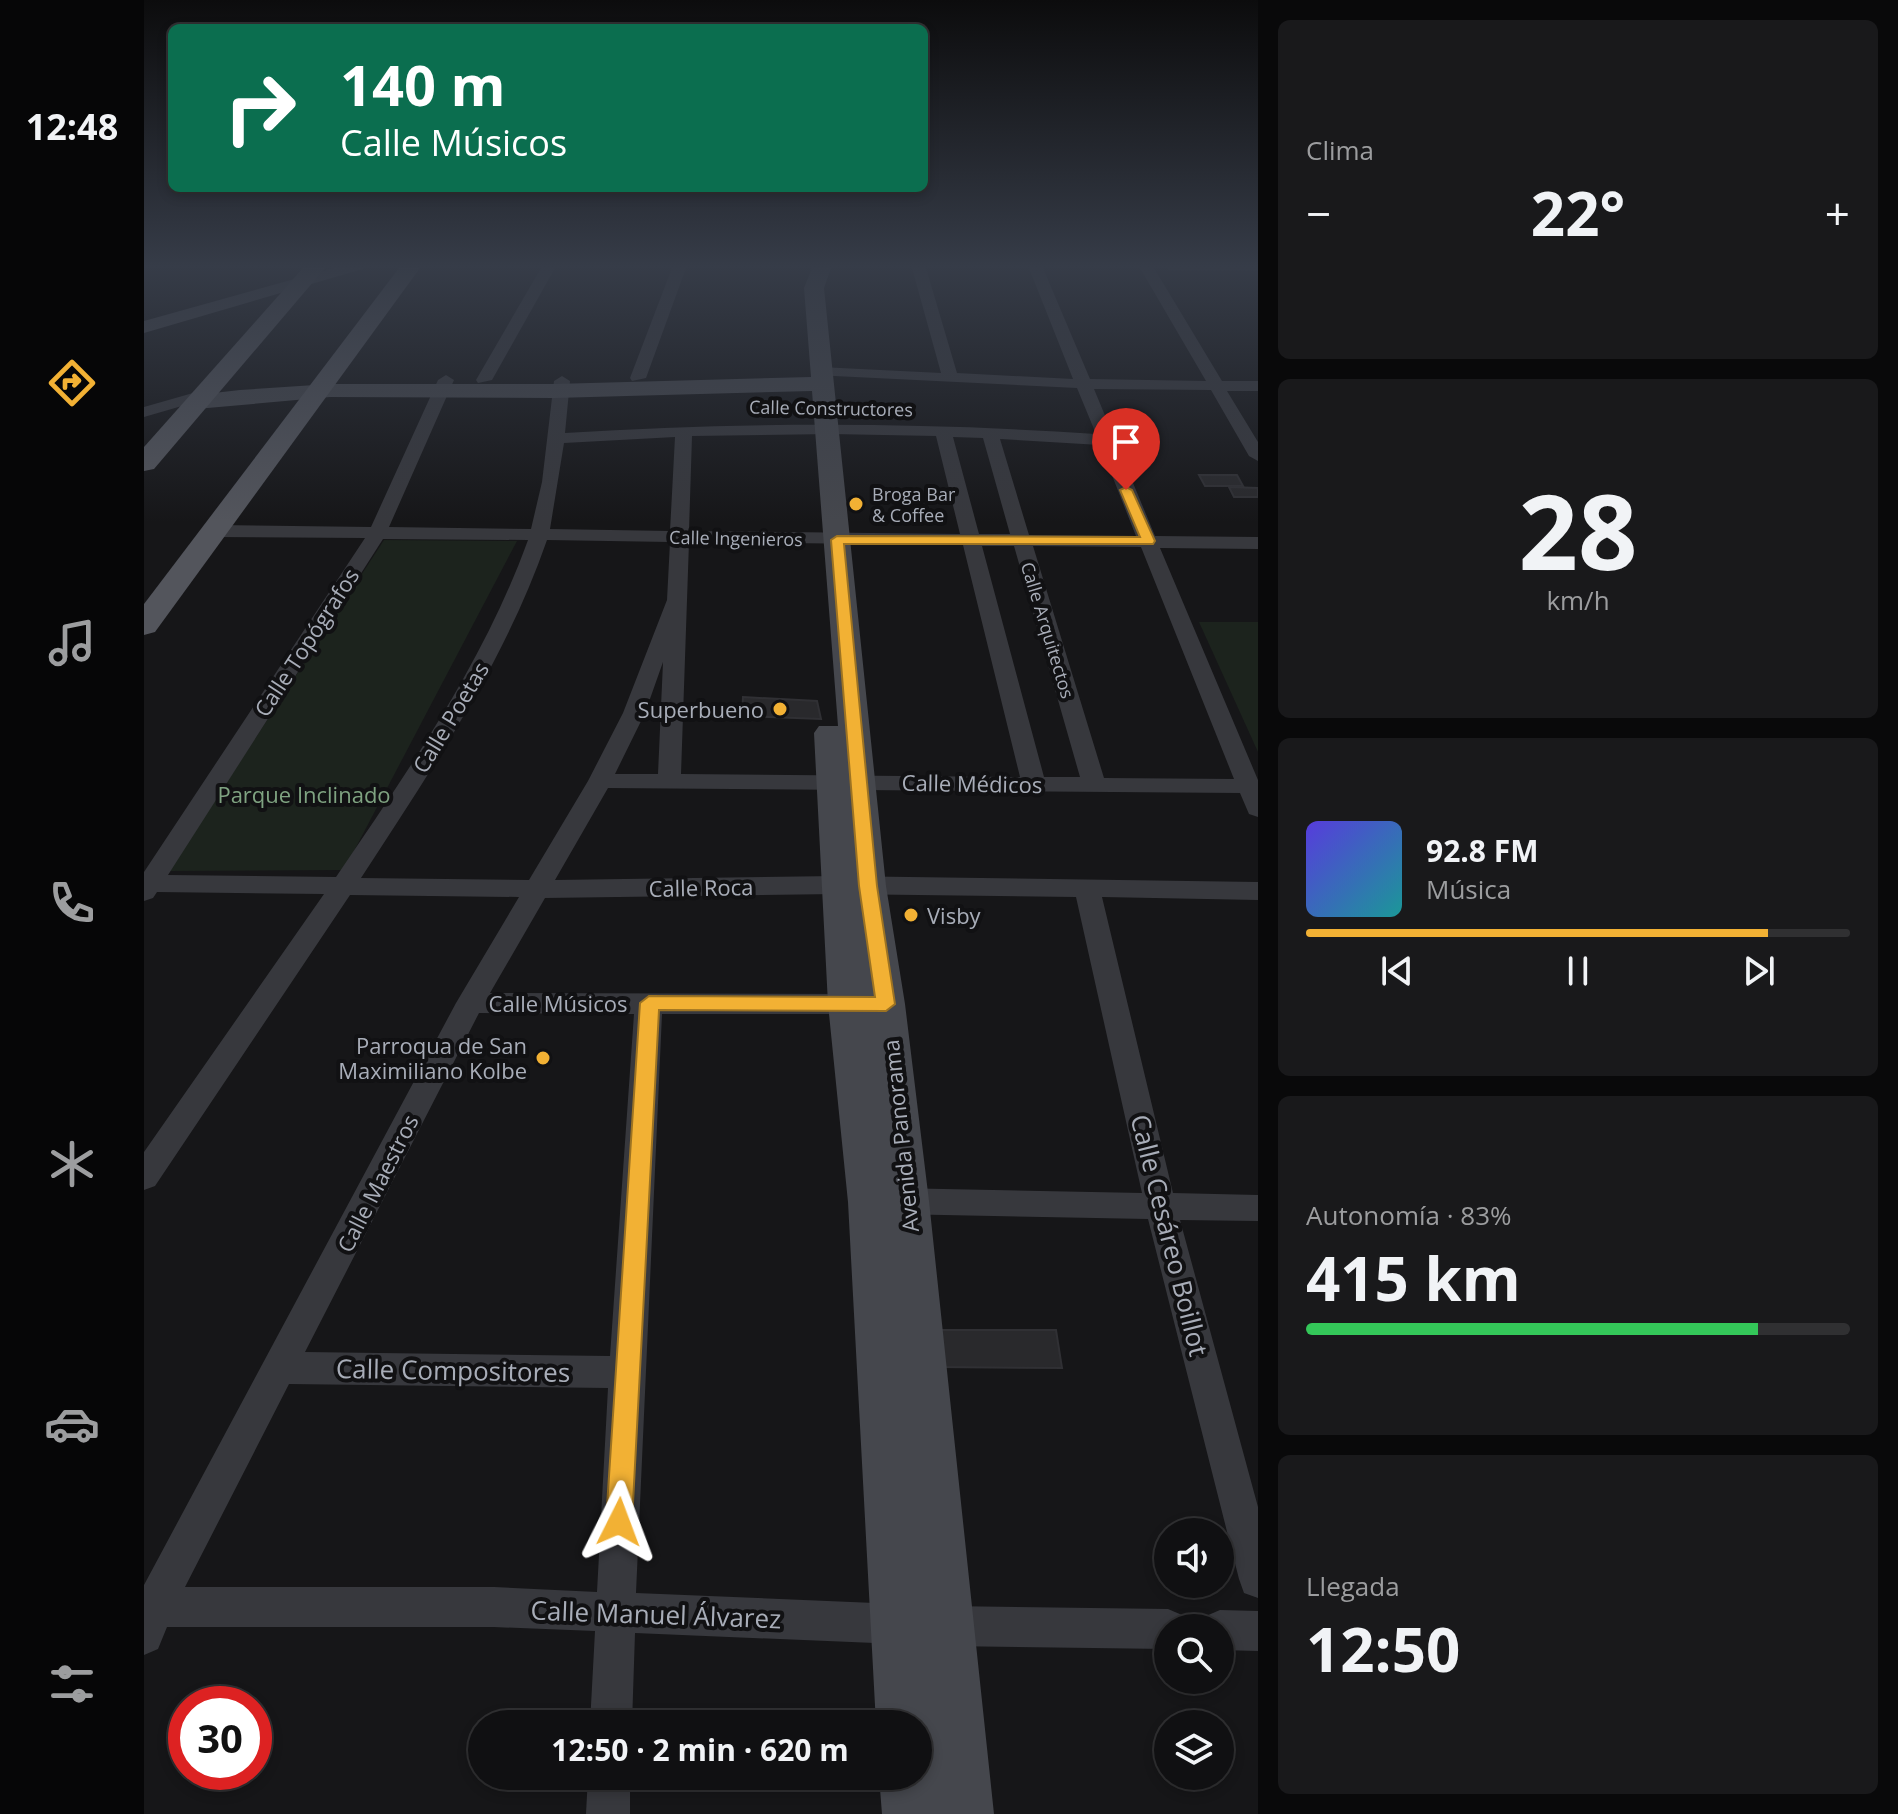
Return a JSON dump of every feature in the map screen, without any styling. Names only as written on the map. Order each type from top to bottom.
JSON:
[{"type":"main road","points":[[144,463],[192,400],[236,353]]},
{"type":"main road","points":[[144,625],[214,531],[313,386],[340,353]]},
{"type":"street","points":[[484,380],[500,353]]},
{"type":"street","points":[[638,378],[647,353]]},
{"type":"street","name":"Avenida Panorama","points":[[808,353],[847,781],[852,886],[889,1202],[946,1626],[964,1814]]},
{"type":"street","name":"Avenida Panorama","points":[[811,378],[812,353]]},
{"type":"street","points":[[943,353],[950,376]]},
{"type":"street","points":[[1071,353],[1104,440],[1258,809]]},
{"type":"street","points":[[1197,353],[1258,456]]},
{"type":"street","points":[[443,386],[484,380],[562,386],[638,378],[950,376],[1085,386]]},
{"type":"street","points":[[144,412],[192,400],[313,386],[562,386],[811,378],[1085,386],[1258,386]]},
{"type":"street","name":"Calle Topógrafos","points":[[146,886],[377,534],[443,386]]},
{"type":"street","name":"Calle Poetas","points":[[144,1177],[346,885],[473,682],[521,587],[539,537],[559,438],[562,386]]},
{"type":"street","name":"Calle Constructores","points":[[559,438],[684,429],[815,428],[989,431],[1104,440]]},
{"type":"street","name":"Calle Maestros","points":[[669,781],[674,604],[682,538],[684,429]]},
{"type":"street","points":[[943,430],[1034,784]]},
{"type":"street","name":"Calle Arquitectos","points":[[989,431],[1094,784]]},
{"type":"street","name":"Calle Ingenieros","points":[[214,531],[1258,543]]},
{"type":"street","name":"Calle Maestros","points":[[147,1617],[281,1368],[470,1003],[600,781],[645,686],[674,604]]},
{"type":"street","name":"Calle Médicos","points":[[600,781],[1248,786]]},
{"type":"street","name":"Calle Roca","points":[[146,886],[346,885],[539,889],[852,886],[1258,891]]},
{"type":"street","name":"Calle Cesáreo Boillot","points":[[1087,890],[1161,1208],[1258,1579]]},
{"type":"street","name":"Calle Músicos","points":[[470,1003],[866,1004]]},
{"type":"street","points":[[612,1710],[626,1372],[649,1003]]},
{"type":"street","points":[[889,1202],[1258,1208]]},
{"type":"street","name":"Avenida Panorama","points":[[889,1202],[898,1624],[904,1710]]},
{"type":"street","name":"Calle Compositores","points":[[281,1368],[626,1372]]},
{"type":"street","name":"Calle Manuel Álvarez","points":[[147,1617],[494,1607],[946,1626],[1154,1629]]},
{"type":"street","points":[[1234,1630],[1258,1631]]},
{"type":"street","points":[[608,1814],[609,1790]]},
{"type":"street","points":[[910,1790],[912,1814]]},
{"type":"green space","name":"Parque Inclinado","points":[[384,540],[517,541],[344,870],[169,871]]},
{"type":"green space","points":[[1199,622],[1258,622],[1258,752]]},
{"type":"building","points":[[1199,475],[1237,475],[1243,486],[1205,486]]},
{"type":"building","points":[[1229,487],[1258,488],[1258,497],[1234,497]]},
{"type":"building","name":"Superbueno","points":[[743,697],[817,701],[821,719],[742,716]]},
{"type":"building","points":[[937,1330],[1056,1330],[1062,1368],[939,1367]]},
{"type":"place","name":"Broga Bar & Coffee","points":[[856,504]]},
{"type":"place","name":"Superbueno","points":[[780,709]]},
{"type":"place","name":"Visby","points":[[911,915]]},
{"type":"place","name":"Parroqua de San Maximiliano Kolbe","points":[[543,1058]]},
{"type":"route","points":[[619,1522],[649,1003],[886,1004],[868,886],[837,540],[1148,541],[1126,490]]}]
